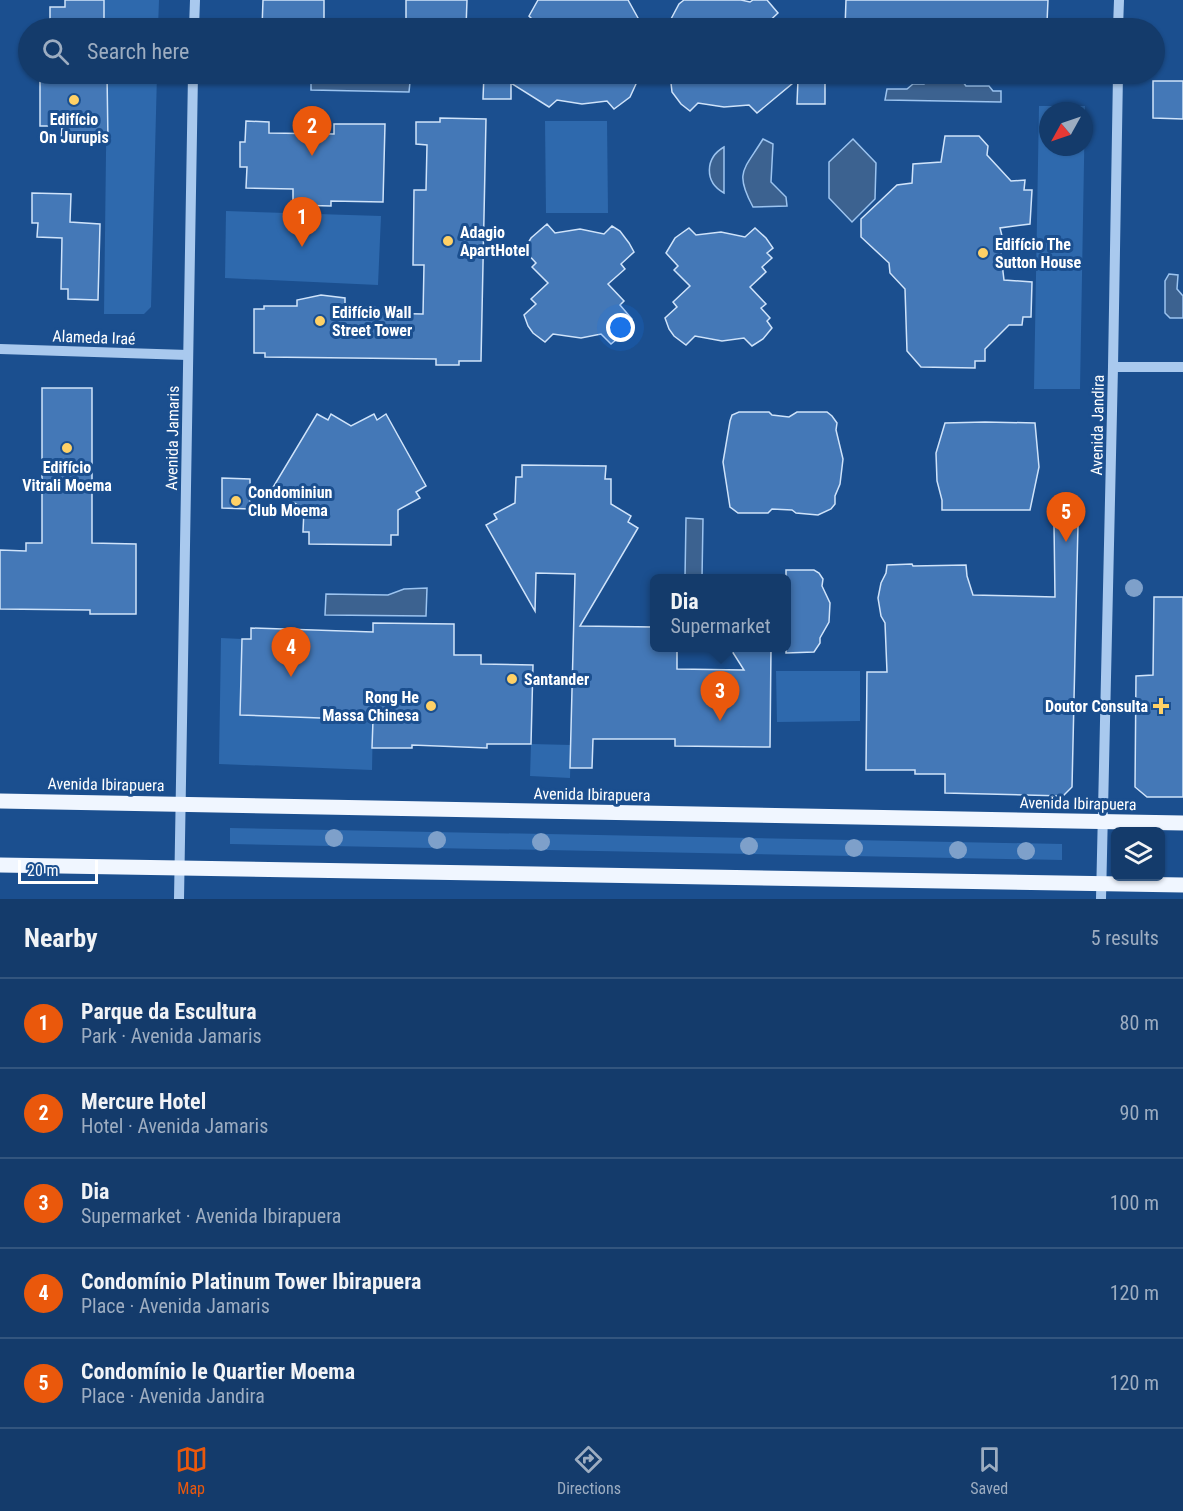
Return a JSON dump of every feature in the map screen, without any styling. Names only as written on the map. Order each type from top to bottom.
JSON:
[{"type":"main road","name":"Avenida Ibirapuera","points":[[0,801],[1183,823]]},
{"type":"main road","points":[[0,865],[1101,892],[1183,885]]},
{"type":"street","points":[[194,18],[195,0]]},
{"type":"street","points":[[1118,18],[1119,0]]},
{"type":"street","name":"Avenida Jamaris","points":[[179,899],[193,84]]},
{"type":"street","name":"Avenida Jandira","points":[[1101,892],[1118,84]]},
{"type":"street","name":"Alameda Iraé","points":[[0,349],[188,355]]},
{"type":"street","points":[[1113,366],[1183,367]]},
{"type":"shaded area","points":[[104,0],[159,0],[158,18],[104,18]]},
{"type":"shaded area","points":[[107,84],[157,84],[151,307],[144,314],[104,314]]},
{"type":"shaded area","points":[[311,84],[410,84],[409,92],[311,90]]},
{"type":"shaded area","points":[[913,84],[989,86],[993,91],[1001,91],[1001,102],[885,100],[887,89],[907,89]]},
{"type":"shaded area","points":[[1039,106],[1039,156],[1084,156],[1080,389],[1034,389]]},
{"type":"shaded area","points":[[545,121],[607,121],[608,213],[546,213]]},
{"type":"shaded area","points":[[763,139],[773,144],[771,182],[786,197],[787,206],[753,207],[747,195],[743,178],[746,165]]},
{"type":"shaded area","points":[[853,139],[876,163],[875,199],[852,222],[829,198],[829,162]]},
{"type":"shaded area","points":[[724,147],[724,193],[713,183],[709,170],[713,157]]},
{"type":"shaded area","points":[[226,211],[381,216],[378,285],[225,278]]},
{"type":"shaded area","points":[[1169,274],[1178,275],[1177,289],[1183,296],[1183,318],[1170,318],[1165,313],[1165,281]]},
{"type":"shaded area","points":[[686,518],[703,519],[702,574],[685,574]]},
{"type":"shaded area","points":[[427,588],[426,616],[325,615],[326,594],[388,595],[404,589]]},
{"type":"shaded area","points":[[221,638],[242,639],[240,715],[373,720],[372,770],[219,764]]},
{"type":"shaded area","points":[[776,671],[860,671],[860,721],[777,722]]},
{"type":"shaded area","points":[[531,744],[571,745],[570,778],[530,776]]},
{"type":"shaded area","points":[[230,828],[1062,844],[1062,860],[230,844]]},
{"type":"building","points":[[65,0],[104,0],[104,18],[50,18],[50,7],[65,7]]},
{"type":"building","points":[[263,0],[324,0],[324,18],[262,18]]},
{"type":"building","points":[[406,0],[467,0],[466,18],[406,18]]},
{"type":"building","points":[[538,0],[628,0],[638,18],[531,18],[529,16]]},
{"type":"building","points":[[684,0],[750,2],[767,0],[778,13],[773,18],[672,18],[679,4]]},
{"type":"building","points":[[846,0],[1048,0],[1047,18],[845,18]]},
{"type":"building","points":[[1183,81],[1183,119],[1153,118],[1153,84]]},
{"type":"building","name":"Edifício On Jurupis","points":[[40,84],[107,84],[108,142],[61,142],[62,126],[40,126]]},
{"type":"building","points":[[484,84],[511,84],[511,99],[483,99]]},
{"type":"building","points":[[513,84],[636,84],[630,97],[614,109],[607,101],[582,104],[557,100],[549,107]]},
{"type":"building","points":[[671,84],[792,84],[757,113],[749,105],[724,107],[698,103],[690,111],[672,92]]},
{"type":"building","points":[[798,84],[825,84],[825,104],[797,104]]},
{"type":"building","points":[[440,118],[486,119],[481,361],[459,361],[459,365],[436,365],[436,359],[265,357],[265,353],[254,353],[254,309],[264,309],[264,306],[297,306],[297,300],[321,295],[345,298],[345,307],[375,307],[375,313],[423,314],[424,265],[413,265],[414,190],[426,190],[427,145],[416,144],[416,122],[440,122]]},
{"type":"building","points":[[246,121],[269,122],[269,133],[334,134],[334,124],[385,124],[383,202],[331,201],[331,206],[293,205],[293,189],[246,188],[247,167],[240,167],[240,142],[245,142]]},
{"type":"building","name":"Edifício The Sutton House","points":[[945,136],[979,136],[988,146],[987,155],[1011,181],[1025,180],[1024,190],[1032,190],[1030,224],[1000,228],[1004,244],[1000,247],[1004,280],[1032,282],[1031,317],[1023,317],[1022,325],[1009,325],[985,349],[985,361],[975,361],[975,368],[921,367],[907,351],[905,289],[890,273],[889,263],[861,237],[861,219],[897,185],[912,183],[913,164],[941,162]]},
{"type":"building","points":[[32,193],[71,194],[70,222],[100,224],[98,300],[68,299],[68,289],[61,289],[62,238],[37,237],[38,223],[32,223]]},
{"type":"building","points":[[547,224],[555,233],[580,229],[604,234],[612,226],[620,231],[634,252],[621,264],[625,269],[608,284],[624,301],[620,305],[632,319],[623,334],[611,344],[601,334],[581,338],[553,334],[545,342],[528,326],[524,315],[536,304],[531,299],[548,283],[532,267],[536,263],[524,250],[531,238]]},
{"type":"building","points":[[689,228],[696,235],[721,232],[745,237],[755,228],[773,248],[767,253],[772,258],[762,267],[766,272],[750,287],[766,304],[761,308],[770,318],[767,321],[772,328],[763,339],[752,346],[744,338],[722,341],[695,336],[686,345],[669,329],[665,318],[677,307],[673,302],[690,286],[674,270],[678,266],[666,253],[675,238]]},
{"type":"building","points":[[42,388],[92,388],[92,543],[136,544],[136,614],[90,614],[90,610],[0,609],[0,550],[26,551],[26,543],[42,543]]},
{"type":"building","points":[[739,412],[769,412],[772,415],[789,417],[797,412],[827,412],[832,416],[837,423],[836,430],[843,459],[840,484],[835,496],[835,504],[831,509],[818,515],[772,509],[768,513],[738,513],[730,507],[723,462],[730,421],[732,415]]},
{"type":"building","points":[[317,414],[328,420],[331,414],[351,426],[374,414],[377,420],[386,414],[426,486],[416,492],[420,498],[398,510],[398,535],[391,535],[391,545],[309,544],[309,532],[303,532],[304,509],[272,489]]},
{"type":"building","points":[[945,423],[1035,423],[1039,467],[1030,510],[942,510],[937,481],[936,453]]},
{"type":"building","points":[[522,465],[606,466],[605,479],[611,479],[611,504],[631,516],[628,522],[638,528],[580,626],[650,627],[650,652],[677,652],[677,669],[744,670],[733,652],[771,652],[770,747],[675,746],[675,739],[593,739],[592,768],[570,768],[575,574],[536,573],[535,611],[486,525],[497,519],[494,514],[515,503],[516,477],[522,477]]},
{"type":"building","name":"Condominiun Club Moema","points":[[222,478],[250,479],[250,509],[222,508]]},
{"type":"building","points":[[1054,524],[1078,524],[1072,787],[1063,796],[945,793],[945,774],[915,774],[915,770],[866,770],[867,672],[887,672],[885,623],[881,616],[878,598],[887,565],[966,565],[973,595],[1055,597]]},
{"type":"building","points":[[786,570],[814,570],[823,579],[822,586],[830,603],[829,622],[814,652],[786,653],[791,652],[791,574],[786,574]]},
{"type":"building","name":"Doutor Consulta","points":[[1154,597],[1183,597],[1183,797],[1147,797],[1135,787],[1136,676],[1153,675]]},
{"type":"building","points":[[373,623],[454,624],[454,655],[481,655],[481,664],[533,665],[531,744],[487,744],[487,748],[412,745],[412,748],[372,748],[373,720],[240,715],[242,639],[251,639],[251,628],[373,632]]},
{"type":"place","name":"Edifício On Jurupis","points":[[74,100]]},
{"type":"place","name":"Mercure Hotel","points":[[312,156]]},
{"type":"place","name":"Adagio ApartHotel","points":[[448,241]]},
{"type":"place","name":"Parque da Escultura","points":[[302,247]]},
{"type":"place","name":"Edifício The Sutton House","points":[[983,253]]},
{"type":"place","name":"Edifício Wall Street Tower","points":[[320,321]]},
{"type":"place","name":"Edifício Vitrali Moema","points":[[67,448]]},
{"type":"place","name":"Condominiun Club Moema","points":[[236,501]]},
{"type":"place","name":"Condomínio le Quartier Moema","points":[[1066,542]]},
{"type":"place","name":"Condomínio Platinum Tower Ibirapuera","points":[[291,677]]},
{"type":"place","name":"Santander","points":[[512,679]]},
{"type":"place","name":"Rong He Massa Chinesa","points":[[431,706]]},
{"type":"place","name":"Doutor Consulta","points":[[1161,706]]},
{"type":"place","name":"Dia","points":[[720,721]]}]
